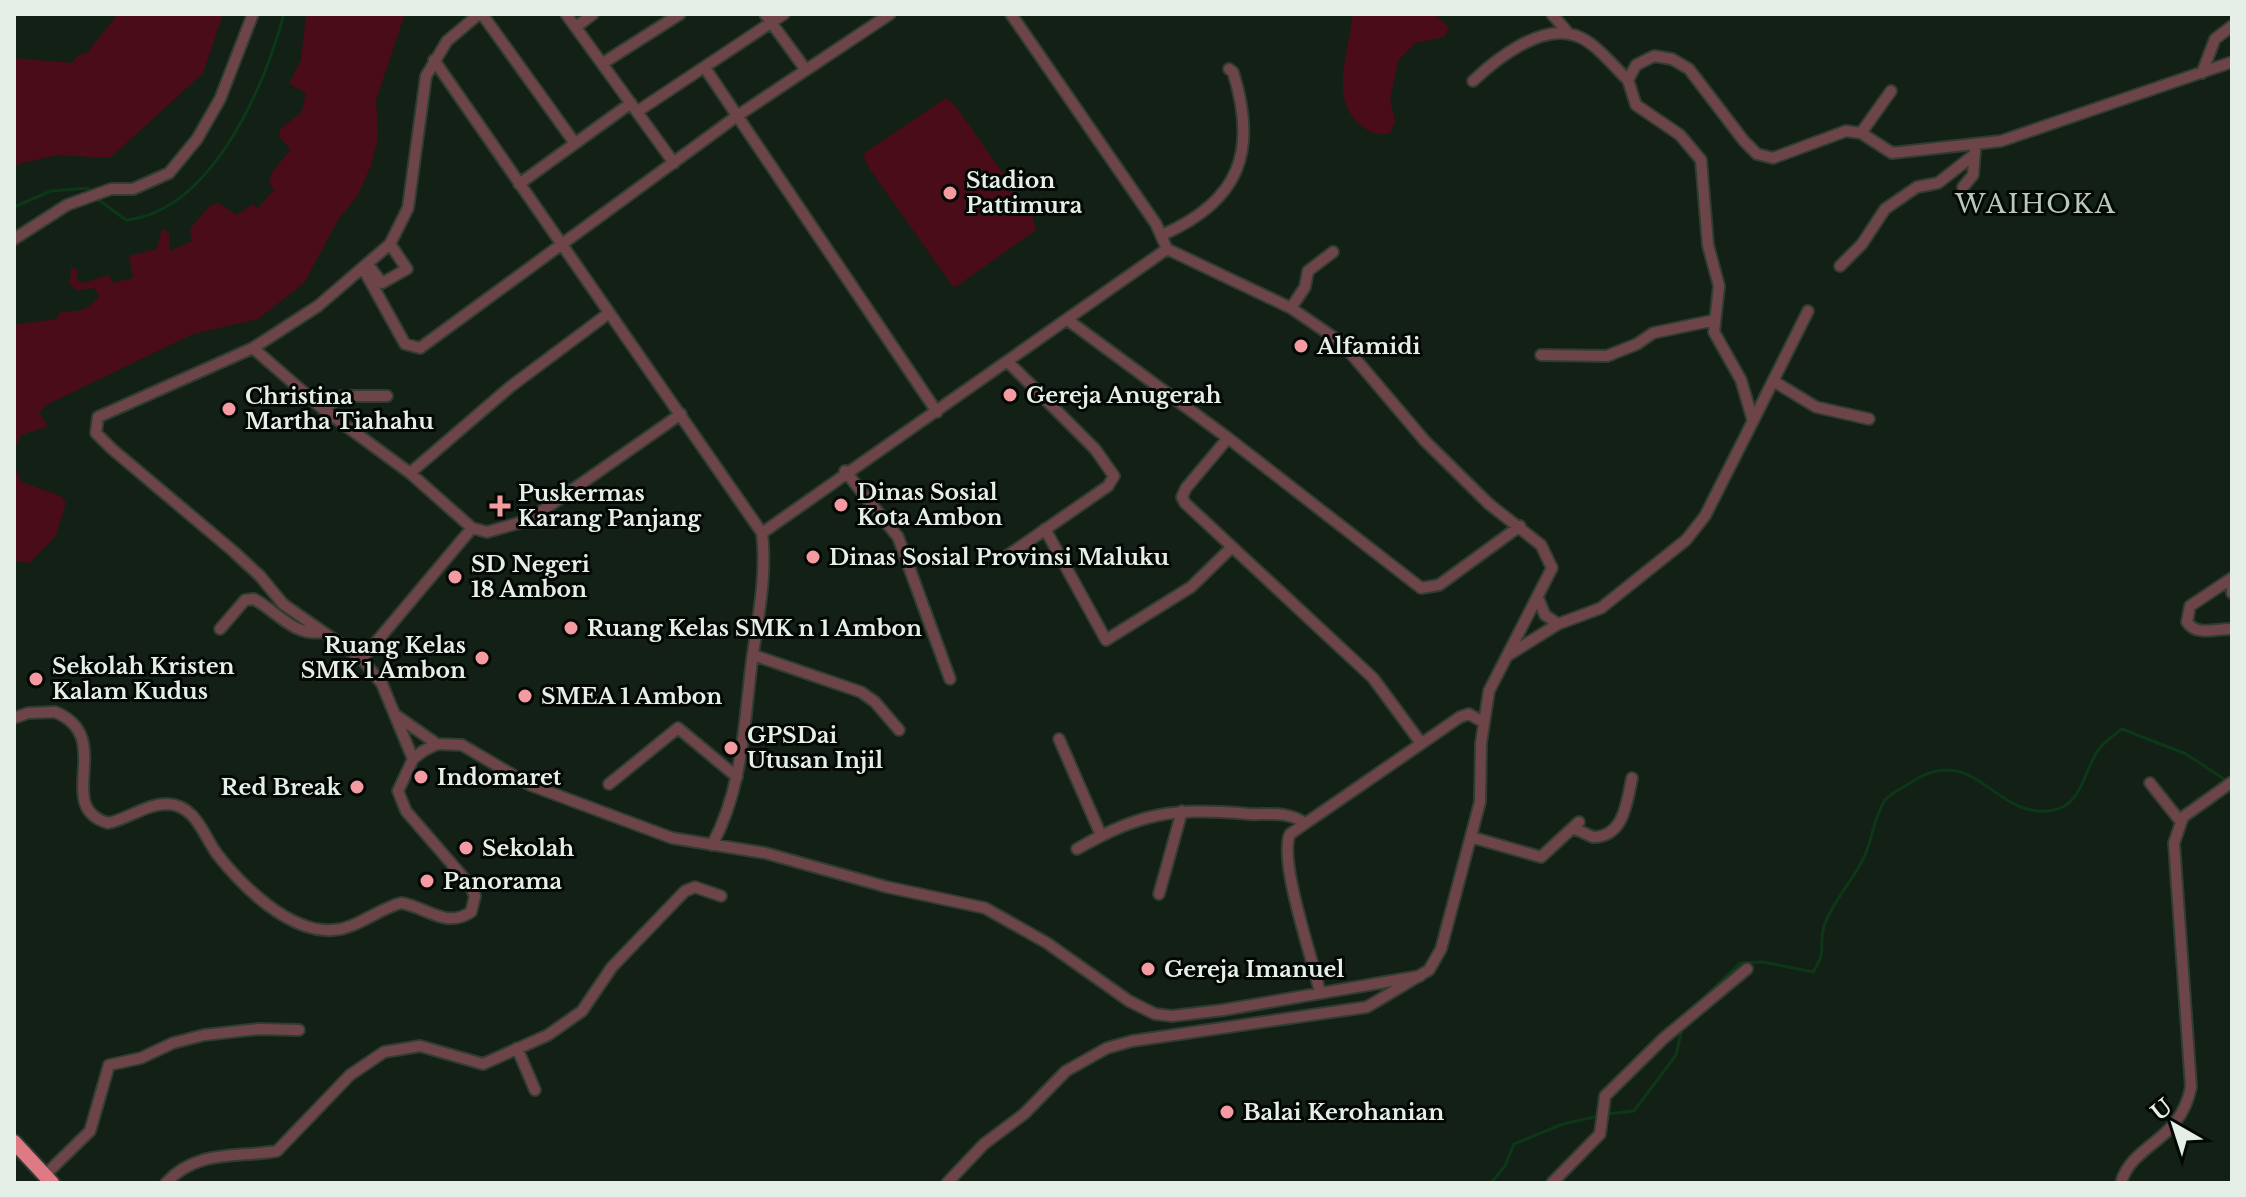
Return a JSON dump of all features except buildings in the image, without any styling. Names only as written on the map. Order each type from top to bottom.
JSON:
[{"type":"highway","points":[[14,1142],[49,1179]]},
{"type":"street","points":[[14,239],[67,205],[111,189],[133,189],[169,173],[197,139],[220,99],[253,14]]},
{"type":"street","points":[[413,759],[382,684],[362,659],[283,604],[251,568],[96,433],[96,421],[102,413],[253,348],[366,268],[390,244],[408,208],[426,76],[447,41],[481,14],[574,142]]},
{"type":"street","points":[[566,14],[674,163]]},
{"type":"street","points":[[576,27],[593,14]]},
{"type":"street","points":[[603,63],[680,14]]},
{"type":"street","points":[[519,184],[574,142],[705,68],[768,19],[784,14]]},
{"type":"street","points":[[947,1183],[984,1144],[1024,1114],[1066,1071],[1107,1048],[1132,1041],[1367,1007],[1420,976],[1434,963],[1441,949],[1480,802],[1483,722],[1493,679],[1552,568],[1541,545],[1489,504],[1425,441],[1342,343],[1291,308],[1167,249],[1162,235],[1011,14]]},
{"type":"street","points":[[1552,14],[1569,34],[1586,41],[1628,80]]},
{"type":"street","points":[[366,268],[402,339],[415,349],[737,116],[884,15]]},
{"type":"street","points":[[768,19],[806,70]]},
{"type":"street","points":[[2202,73],[2215,39],[2232,26]]},
{"type":"street","points":[[1473,81],[1522,46],[1547,36],[1569,34]]},
{"type":"street","points":[[1753,421],[1741,380],[1715,338],[1719,286],[1708,245],[1701,160],[1680,135],[1636,105],[1628,80],[1629,73],[1645,59],[1662,56],[1680,62],[1701,81],[1744,141],[1765,157],[1781,157],[1835,133],[1861,133],[1892,153],[1975,149],[2232,62]]},
{"type":"street","points":[[434,60],[762,533],[763,572],[737,777],[726,816],[712,845]]},
{"type":"street","points":[[705,68],[937,412]]},
{"type":"street","points":[[1162,235],[1187,224],[1205,210],[1227,188],[1234,175],[1246,121],[1245,105],[1233,72],[1229,69]]},
{"type":"street","points":[[1861,133],[1891,91]]},
{"type":"street","points":[[1963,187],[1973,175],[1975,149]]},
{"type":"street","points":[[1840,266],[1862,244],[1885,209],[1917,187],[1938,183],[1975,149]]},
{"type":"street","points":[[366,268],[382,283],[407,269],[390,244]]},
{"type":"street","points":[[762,533],[845,471],[1009,363],[1167,249]]},
{"type":"street","points":[[1291,308],[1305,287],[1308,271],[1333,252]]},
{"type":"street","points":[[1506,658],[1558,624],[1601,608],[1686,540],[1705,516],[1808,311]]},
{"type":"street","points":[[410,473],[510,387],[609,313]]},
{"type":"street","points":[[1541,355],[1607,356],[1629,348],[1653,333],[1715,320]]},
{"type":"street","points":[[1069,321],[1228,438],[1421,588],[1439,585],[1520,526]]},
{"type":"street","points":[[253,348],[323,409],[410,473],[472,528],[496,531],[529,520],[681,414]]},
{"type":"street","points":[[1004,558],[1108,486],[1114,472],[1009,363]]},
{"type":"street","points":[[1775,382],[1816,407],[1869,419]]},
{"type":"street","points":[[323,409],[342,396],[387,396]]},
{"type":"street","points":[[1228,438],[1182,497],[1231,548],[1373,678],[1421,743]]},
{"type":"street","points":[[845,471],[898,537],[950,679]]},
{"type":"street","points":[[362,659],[472,528]]},
{"type":"street","points":[[1045,529],[1100,636],[1106,640],[1191,587],[1231,548]]},
{"type":"street","points":[[2232,580],[2232,593]]},
{"type":"street","points":[[2232,580],[2190,606],[2187,622],[2193,628],[2210,632],[2232,629]]},
{"type":"street","points":[[1538,598],[1545,615],[1558,624]]},
{"type":"street","points":[[220,629],[245,600],[254,599],[299,630],[310,634],[322,632]]},
{"type":"street","points":[[753,655],[861,692],[875,702],[899,730]]},
{"type":"street","points":[[14,718],[28,713],[55,712],[79,732],[87,754],[82,783],[89,812],[108,823],[153,806],[181,807],[198,822],[216,852],[237,876],[270,905],[314,930],[336,930],[401,903],[443,919],[462,918],[471,912],[475,903],[470,885],[400,801],[402,778],[413,759],[437,744]]},
{"type":"street","points":[[1320,993],[1287,859],[1288,837],[1303,822],[1465,715],[1483,722]]},
{"type":"street","points":[[397,716],[437,744],[462,745],[477,750],[530,785],[672,838],[765,853],[887,887],[985,908],[1047,943],[1129,1001],[1155,1014],[1195,1014],[1420,976]]},
{"type":"street","points":[[609,784],[678,728],[737,777]]},
{"type":"street","points":[[1059,739],[1101,835]]},
{"type":"street","points":[[1471,837],[1541,857],[1576,825],[1593,837],[1614,829],[1625,811],[1632,778]]},
{"type":"street","points":[[2121,1183],[2131,1164],[2177,1124],[2191,1087],[2174,843],[2181,822],[2194,807],[2232,782]]},
{"type":"street","points":[[2150,783],[2181,822]]},
{"type":"street","points":[[1077,849],[1141,817],[1182,811],[1290,815],[1303,822]]},
{"type":"street","points":[[1159,894],[1182,811]]},
{"type":"street","points":[[166,1183],[179,1170],[199,1160],[277,1151],[350,1075],[384,1052],[420,1046],[477,1064],[533,1044],[582,1011],[612,967],[685,891],[695,887],[721,896]]},
{"type":"street","points":[[1552,1183],[1598,1137],[1605,1096],[1678,1027],[1747,969]]},
{"type":"street","points":[[49,1179],[90,1131],[109,1065],[141,1058],[173,1043],[204,1035],[259,1029],[299,1030]]},
{"type":"street","points":[[517,1048],[535,1090]]},
{"type":"shaded area","points":[[118,14],[223,14],[203,73],[110,158],[57,155],[14,165],[14,58],[72,63],[78,55],[86,54]]},
{"type":"shaded area","points":[[306,14],[405,14],[376,100],[378,137],[371,166],[357,196],[338,220],[304,283],[258,319],[193,334],[46,405],[39,413],[48,426],[21,435],[14,451],[14,325],[56,319],[61,311],[82,310],[95,301],[99,296],[94,288],[76,290],[70,284],[71,267],[78,270],[76,279],[83,283],[109,275],[113,283],[133,278],[129,256],[157,249],[162,229],[169,233],[170,251],[192,241],[190,228],[210,206],[218,203],[237,215],[253,204],[258,208],[274,190],[269,183],[272,172],[291,149],[279,137],[280,129],[301,113],[306,94],[289,83],[301,60]]},
{"type":"shaded area","points":[[1352,14],[1435,14],[1449,28],[1444,37],[1415,43],[1398,61],[1390,99],[1395,122],[1391,132],[1376,134],[1369,131],[1352,116],[1346,103],[1343,74]]},
{"type":"shaded area","points":[[946,98],[957,108],[1032,215],[1036,230],[954,288],[869,168],[863,154]]},
{"type":"shaded area","points":[[14,465],[21,482],[61,496],[66,503],[55,537],[29,563],[14,561]]},
{"type":"waterway","points":[[96,198],[126,220],[157,212],[184,194],[209,170],[248,109],[284,14]]},
{"type":"waterway","points":[[14,207],[51,191],[88,188],[91,192]]},
{"type":"waterway","points":[[1695,1006],[1740,963],[1763,962],[1813,972],[1820,958],[1824,926],[1864,857],[1885,800],[1933,772],[1952,770],[1969,775],[2015,805],[2033,810],[2054,810],[2071,801],[2099,749],[2122,729],[2186,754],[2227,781]]},
{"type":"waterway","points":[[1607,1114],[1634,1111],[1676,1055],[1682,1029]]},
{"type":"waterway","points":[[1491,1183],[1505,1166],[1514,1144],[1563,1124],[1599,1116]]},
{"type":"place","name":"Stadion Pattimura","points":[[950,193]]},
{"type":"place","name":"Alfamidi","points":[[1301,346]]},
{"type":"place","name":"Gereja Anugerah","points":[[1010,395]]},
{"type":"place","name":"Christina Martha Tiahahu","points":[[229,409]]},
{"type":"place","name":"Dinas Sosial Kota Ambon","points":[[841,505]]},
{"type":"place","name":"Puskermas Karang Panjang","points":[[500,506]]},
{"type":"place","name":"Dinas Sosial Provinsi Maluku","points":[[813,557]]},
{"type":"place","name":"SD Negeri 18 Ambon","points":[[455,577]]},
{"type":"place","name":"Ruang Kelas SMK n 1 Ambon","points":[[571,628]]},
{"type":"place","name":"Ruang Kelas SMK 1 Ambon","points":[[482,658]]},
{"type":"place","name":"Sekolah Kristen Kalam Kudus","points":[[36,679]]},
{"type":"place","name":"SMEA 1 Ambon","points":[[525,696]]},
{"type":"place","name":"GPSDai Utusan Injil","points":[[731,748]]},
{"type":"place","name":"Indomaret","points":[[421,777]]},
{"type":"place","name":"Red Break","points":[[357,787]]},
{"type":"place","name":"Sekolah","points":[[466,848]]},
{"type":"place","name":"Panorama","points":[[427,881]]},
{"type":"place","name":"Gereja Imanuel","points":[[1148,969]]},
{"type":"place","name":"Balai Kerohanian","points":[[1227,1112]]},
{"type":"district","name":"WAIHOKA","points":[[2036,204]]}]
